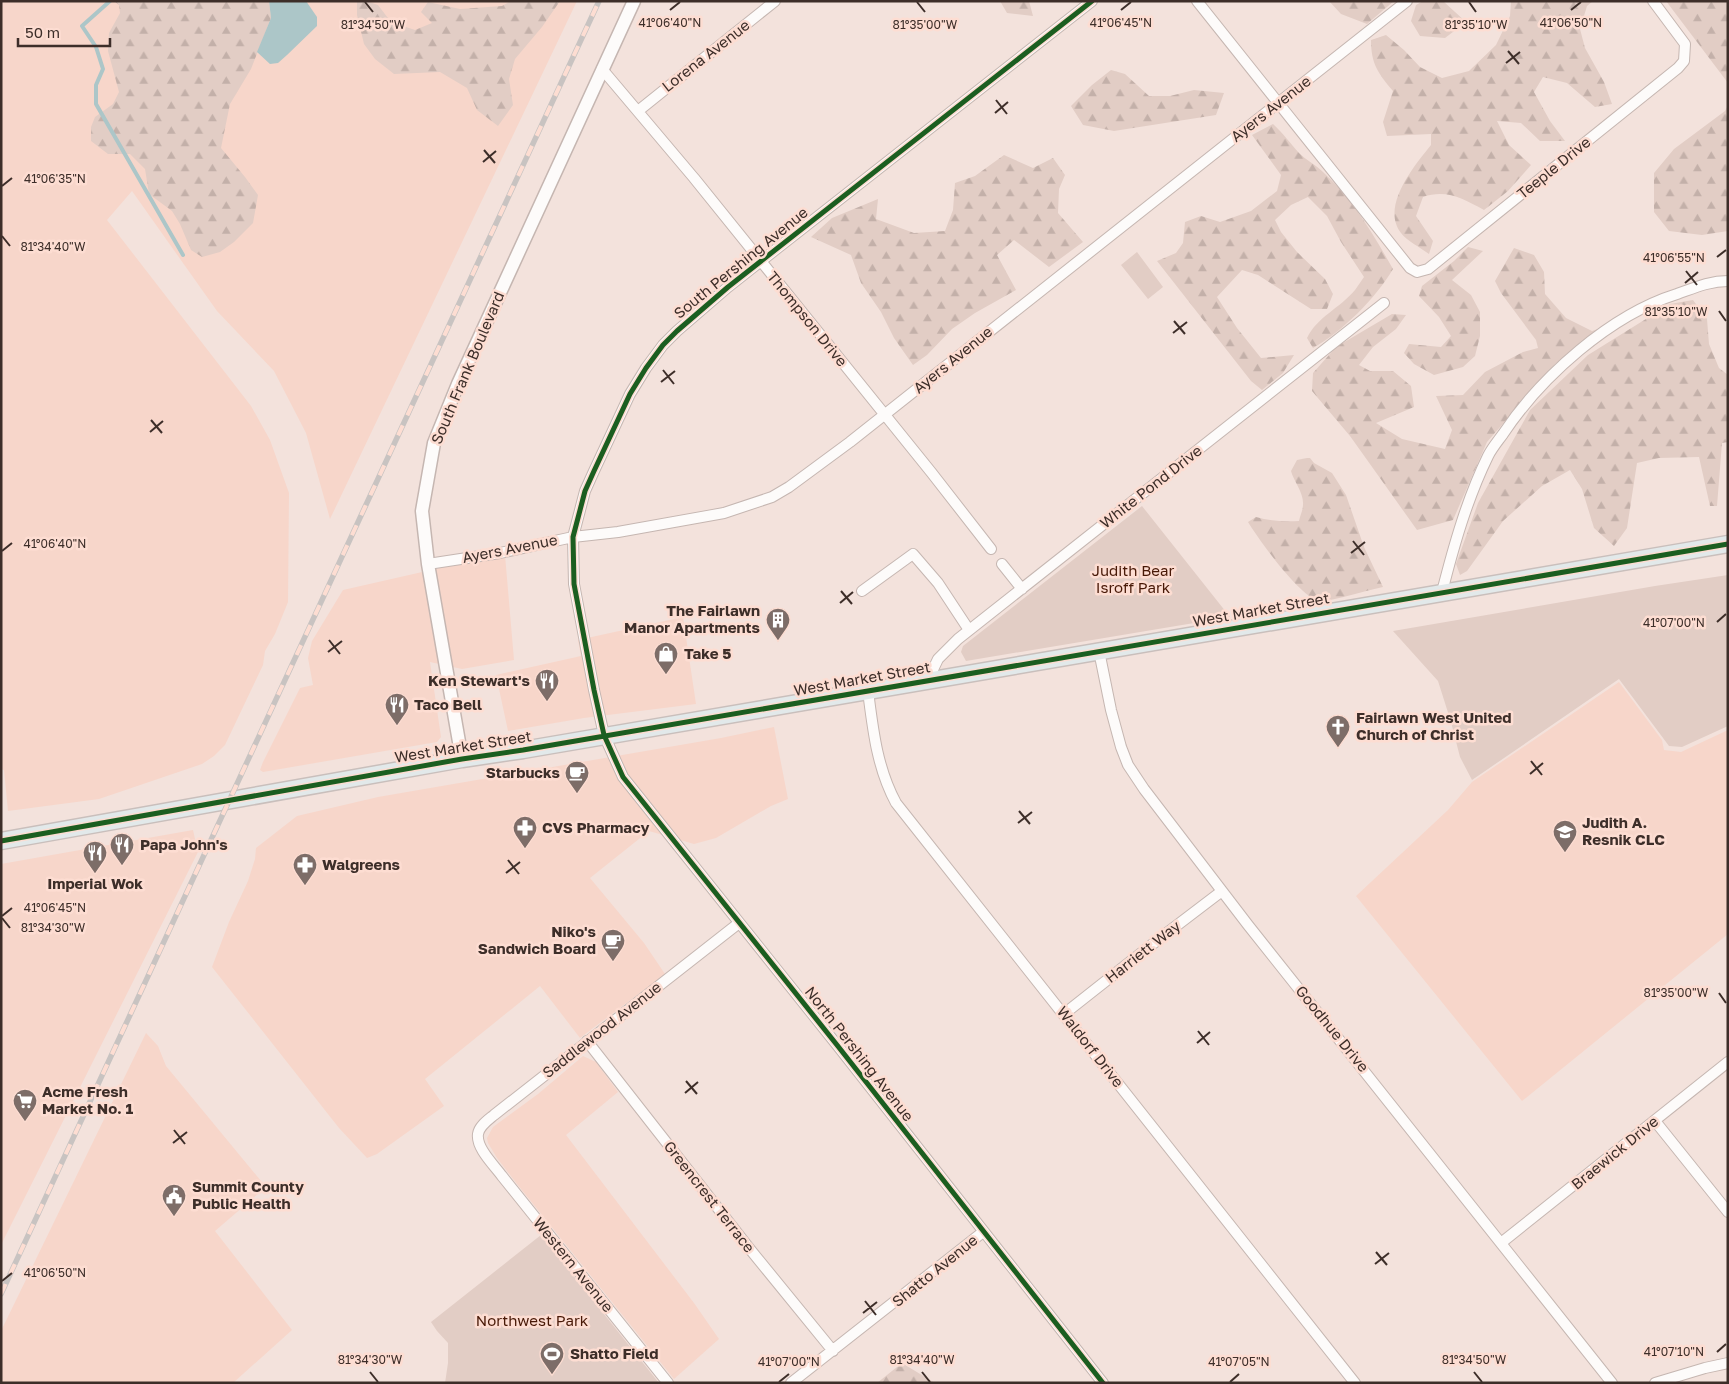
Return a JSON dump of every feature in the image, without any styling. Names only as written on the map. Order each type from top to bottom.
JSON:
[{"type":"main road","name":"West Market Street","points":[[1,840],[462,759],[1728,544]]},
{"type":"street","name":"South Frank Boulevard","points":[[462,759],[428,564],[422,510],[434,443],[458,384],[634,1]]},
{"type":"street","name":"Lorena Avenue","points":[[638,111],[775,1]]},
{"type":"street","name":"South Pershing Avenue","points":[[604,735],[574,584],[573,537],[585,491],[630,394],[646,368],[663,344],[728,287],[1092,1]]},
{"type":"street","points":[[1197,1],[1278,103]]},
{"type":"street","name":"Ayers Avenue","points":[[428,564],[500,553],[573,537],[618,532],[724,513],[764,500],[789,488],[1407,1]]},
{"type":"street","name":"Teeple Drive","points":[[1278,103],[1410,268],[1414,271],[1422,271],[1428,269],[1678,68],[1684,61],[1685,44],[1654,1]]},
{"type":"street","name":"Thompson Drive","points":[[602,69],[884,414],[991,549]]},
{"type":"street","points":[[1442,592],[1464,514],[1489,455],[1528,400],[1561,366],[1622,320],[1673,294],[1704,284],[1728,281]]},
{"type":"street","name":"White Pond Drive","points":[[928,680],[938,659],[958,639],[1384,303]]},
{"type":"street","points":[[862,591],[913,554],[938,583],[969,630]]},
{"type":"street","points":[[1002,564],[1022,589]]},
{"type":"street","name":"Goodhue Drive","points":[[1099,651],[1116,732],[1128,765],[1144,789],[1222,891],[1612,1383]]},
{"type":"street","name":"Waldorf Drive","points":[[868,691],[880,761],[887,786],[896,803],[1355,1383]]},
{"type":"street","name":"North Pershing Avenue","points":[[604,735],[622,777],[820,1023],[1103,1383]]},
{"type":"street","name":"Harriett Way","points":[[1064,1014],[1222,891]]},
{"type":"street","name":"Saddlewood Avenue","points":[[480,1145],[478,1134],[481,1127],[488,1120],[739,924]]},
{"type":"street","name":"Greencrest Terrace","points":[[587,1041],[833,1352]]},
{"type":"street","name":"Braewick Drive","points":[[1501,1242],[1728,1062]]},
{"type":"street","points":[[1655,1121],[1728,1212]]},
{"type":"street","name":"Western Avenue","points":[[480,1145],[535,1218],[668,1383]]},
{"type":"street","name":"Shatto Avenue","points":[[791,1383],[833,1352],[983,1232]]},
{"type":"street","points":[[1655,1383],[1728,1363]]},
{"type":"shaded area","points":[[1,1],[577,1],[330,519],[306,433],[274,371],[217,311],[132,191],[107,220],[251,406],[270,440],[289,493],[288,602],[275,634],[265,651],[263,665],[225,745],[214,756],[202,764],[99,799],[8,811],[4,770],[1,769]]},
{"type":"shaded area","points":[[505,555],[514,660],[462,669],[430,662],[441,737],[437,742],[263,772],[260,770],[300,688],[313,685],[308,658],[312,641],[343,590]]},
{"type":"shaded area","points":[[683,617],[696,704],[584,718],[508,731],[496,675],[581,656],[578,640]]},
{"type":"shaded area","name":"Judith A. Resnik CLC","points":[[1619,682],[1662,740],[1664,750],[1681,752],[1728,730],[1728,934],[1522,1101],[1356,896],[1448,810],[1472,782]]},
{"type":"shaded area","points":[[774,727],[788,799],[771,806],[716,838],[694,844],[649,831],[590,878],[644,943],[665,974],[580,1038],[540,986],[425,1079],[444,1106],[377,1154],[367,1158],[339,1128],[212,967],[229,922],[248,881],[255,859],[256,848],[297,816],[378,797],[721,738]]},
{"type":"shaded area","points":[[193,830],[198,852],[1,1245],[1,864]]},
{"type":"shaded area","points":[[146,1033],[158,1046],[166,1066],[266,1187],[215,1231],[292,1330],[233,1383],[1,1383],[1,1331]]},
{"type":"shaded area","points":[[583,1056],[596,1062],[618,1092],[566,1135],[694,1303],[719,1339],[674,1379],[517,1184],[488,1143],[487,1138],[493,1127],[538,1094]]},
{"type":"green space","points":[[114,1],[269,1],[271,18],[251,69],[230,104],[221,148],[258,195],[253,223],[234,242],[220,252],[202,257],[191,250],[172,211],[149,194],[145,169],[130,154],[108,154],[91,141],[91,127],[95,117],[113,104],[119,92],[108,51],[109,33],[120,13],[119,5]]},
{"type":"green space","points":[[357,1],[366,1],[378,5],[391,22],[415,30],[432,23],[421,12],[428,2],[460,9],[502,6],[511,1],[560,1],[542,27],[515,59],[509,79],[513,105],[498,126],[477,110],[467,88],[440,72],[394,74],[375,59],[364,44],[357,15]]},
{"type":"green space","points":[[1000,1],[1029,1],[1033,16],[1007,13]]},
{"type":"green space","points":[[1329,1],[1394,1],[1367,24],[1341,14]]},
{"type":"green space","points":[[1423,1],[1443,1],[1466,22],[1445,38],[1420,36],[1411,21],[1416,5]]},
{"type":"green space","points":[[1511,1],[1593,1],[1587,6],[1580,29],[1585,48],[1604,82],[1612,104],[1595,107],[1567,83],[1543,77],[1534,92],[1550,121],[1565,141],[1540,141],[1521,123],[1497,121],[1509,145],[1531,165],[1508,191],[1484,210],[1455,196],[1440,194],[1423,197],[1416,216],[1433,241],[1429,254],[1403,236],[1396,222],[1395,211],[1402,186],[1431,145],[1431,134],[1387,136],[1383,122],[1393,91],[1376,68],[1372,56],[1371,40],[1386,35],[1420,67],[1442,78],[1469,71],[1496,45],[1510,16]]},
{"type":"green space","points":[[1666,1],[1728,1],[1728,83]]},
{"type":"green space","points":[[1111,70],[1125,74],[1149,96],[1170,96],[1194,90],[1224,93],[1216,115],[1114,131],[1083,125],[1071,106],[1092,85]]},
{"type":"green space","points":[[1728,105],[1728,231],[1702,235],[1669,231],[1654,212],[1654,173],[1674,149],[1725,111]]},
{"type":"green space","points":[[1273,124],[1299,153],[1320,169],[1344,194],[1370,230],[1393,269],[1368,303],[1347,324],[1313,348],[1307,338],[1311,331],[1355,290],[1364,277],[1341,242],[1327,216],[1308,197],[1291,205],[1275,220],[1281,232],[1297,252],[1325,279],[1333,294],[1327,309],[1311,309],[1258,275],[1242,270],[1217,297],[1237,328],[1261,358],[1294,355],[1283,373],[1262,390],[1251,381],[1157,261],[1176,253],[1183,243],[1185,222],[1201,216],[1220,222],[1251,211],[1277,191],[1281,175],[1252,135]]},
{"type":"green space","points":[[1004,155],[1033,168],[1053,158],[1065,175],[1059,189],[1058,213],[1083,242],[1049,267],[1014,240],[997,255],[1016,290],[975,313],[952,329],[927,355],[913,365],[894,338],[881,312],[861,283],[851,255],[811,237],[832,218],[878,199],[876,219],[914,233],[945,231],[953,210],[955,183],[975,176]]},
{"type":"green space","points":[[1468,247],[1483,251],[1452,280],[1471,295],[1480,312],[1480,336],[1475,356],[1463,367],[1434,375],[1414,364],[1404,353],[1409,344],[1441,347],[1451,336],[1439,317],[1419,296],[1422,286],[1454,261]]},
{"type":"green space","points":[[1514,248],[1534,255],[1544,272],[1545,294],[1566,318],[1592,331],[1598,329],[1593,336],[1555,364],[1487,442],[1453,520],[1417,530],[1350,436],[1312,391],[1313,373],[1336,347],[1392,314],[1406,315],[1396,329],[1373,347],[1359,365],[1370,371],[1393,371],[1411,386],[1414,407],[1376,423],[1402,439],[1445,449],[1452,430],[1436,396],[1463,395],[1485,372],[1523,352],[1538,348],[1536,340],[1501,293],[1495,281]]},
{"type":"green space","points":[[1137,252],[1163,287],[1148,299],[1121,265]]},
{"type":"green space","points":[[1693,300],[1707,319],[1709,344],[1719,368],[1728,375],[1728,442],[1722,443],[1717,506],[1710,506],[1699,457],[1659,458],[1637,463],[1627,528],[1614,546],[1594,528],[1582,489],[1570,470],[1542,486],[1503,521],[1467,571],[1460,575],[1456,564],[1478,503],[1530,410],[1588,355],[1670,304]]},
{"type":"green space","points":[[1310,458],[1314,463],[1332,473],[1346,495],[1364,547],[1383,587],[1319,601],[1301,590],[1280,567],[1248,522],[1256,517],[1277,521],[1299,521],[1303,509],[1303,501],[1291,471],[1297,460]]},
{"type":"green space","name":"Judith Bear Isroff Park","points":[[1142,506],[1230,617],[966,661],[961,652],[963,646]]},
{"type":"green space","points":[[1728,575],[1728,726],[1682,747],[1669,746],[1619,679],[1472,780],[1460,757],[1438,681],[1393,631],[1655,586]]},
{"type":"green space","name":"Northwest Park","points":[[541,1235],[659,1383],[445,1383],[448,1343],[431,1322]]},
{"type":"green space","points":[[902,1363],[935,1383],[877,1383]]},
{"type":"water","points":[[269,1],[306,1],[317,17],[317,26],[278,63],[270,64],[257,52],[271,18]]},
{"type":"waterway","points":[[110,1],[82,26],[96,47],[103,69],[96,85],[96,104],[183,255]]},
{"type":"railway","points":[[1,1294],[599,1]]},
{"type":"cycle path","points":[[1092,1],[728,287],[663,345],[630,394],[585,491],[573,537],[574,584],[594,690],[604,735],[623,777],[1103,1383]]},
{"type":"cycle path","points":[[1,841],[462,759],[1728,544]]},
{"type":"place","name":"The Fairlawn Manor Apartments","points":[[778,641]]},
{"type":"place","name":"Take 5","points":[[666,675]]},
{"type":"place","name":"Ken Stewart's","points":[[547,702]]},
{"type":"place","name":"Taco Bell","points":[[397,726]]},
{"type":"place","name":"Fairlawn West United Church of Christ","points":[[1338,748]]},
{"type":"place","name":"Starbucks","points":[[577,794]]},
{"type":"place","name":"CVS Pharmacy","points":[[525,849]]},
{"type":"place","name":"Judith A. Resnik CLC","points":[[1565,853]]},
{"type":"place","name":"Papa John's","points":[[122,866]]},
{"type":"place","name":"Imperial Wok","points":[[95,874]]},
{"type":"place","name":"Walgreens","points":[[305,886]]},
{"type":"place","name":"Niko's Sandwich Board","points":[[613,962]]},
{"type":"place","name":"Acme Fresh Market No. 1","points":[[25,1122]]},
{"type":"place","name":"Summit County Public Health","points":[[174,1217]]},
{"type":"place","name":"Shatto Field","points":[[552,1375]]}]
